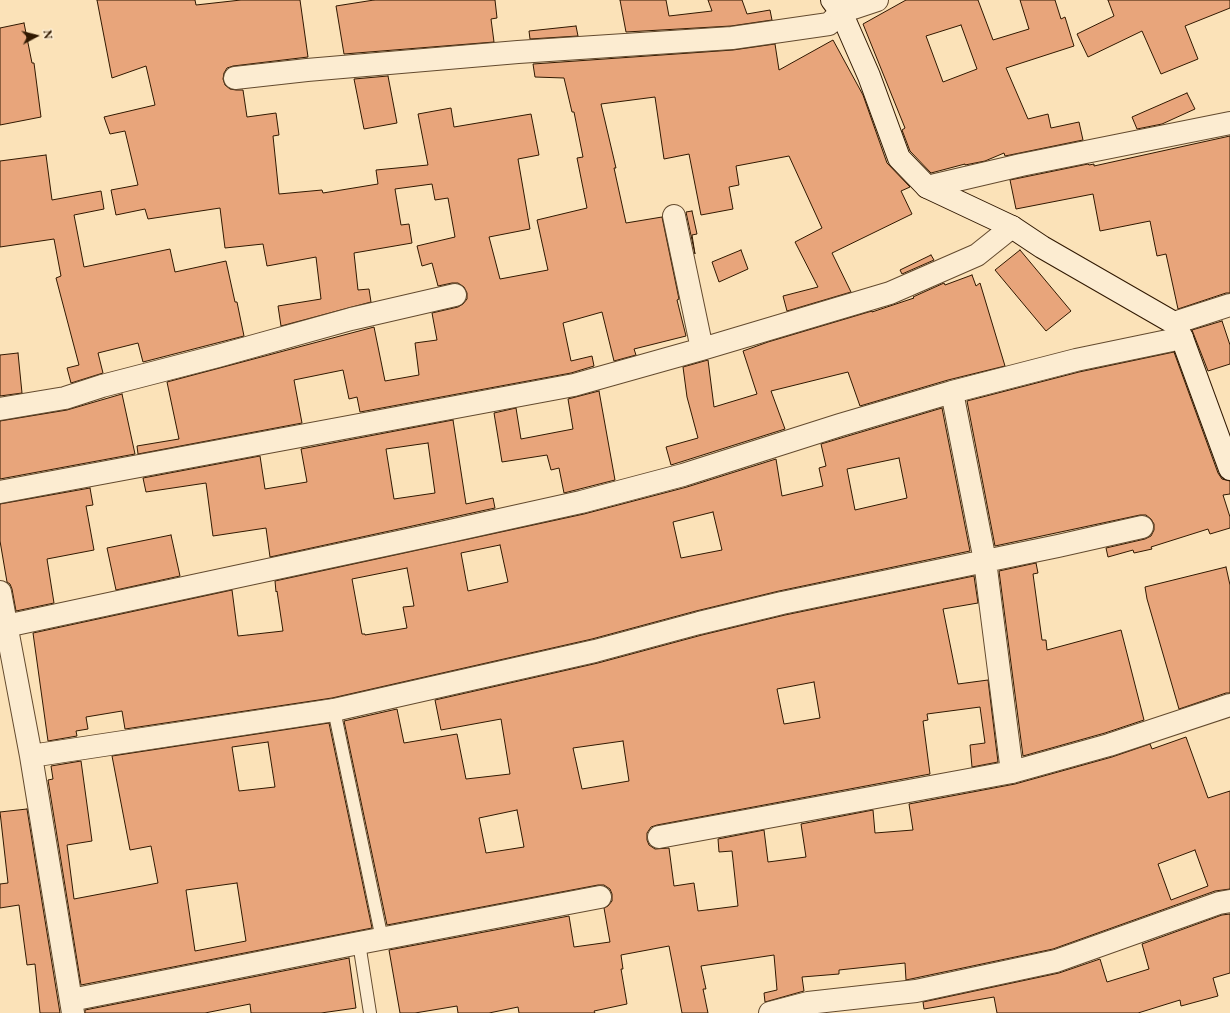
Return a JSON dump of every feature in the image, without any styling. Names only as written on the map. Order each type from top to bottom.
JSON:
[{"type":"street","points":[[836,6],[877,0]]},
{"type":"street","points":[[235,78],[307,70],[518,52],[732,38],[829,24],[836,6]]},
{"type":"street","points":[[836,6],[869,76],[899,158],[926,187],[1012,227],[1178,330],[1230,469]]},
{"type":"street","points":[[926,187],[1021,165],[1230,123]]},
{"type":"street","points":[[674,216],[702,349]]},
{"type":"street","points":[[0,492],[574,385],[702,349],[890,293],[977,255],[1012,227]]},
{"type":"street","points":[[0,409],[65,398],[102,386],[351,319],[455,295]]},
{"type":"street","points":[[6,626],[581,502],[684,475],[840,425],[952,392],[1076,360],[1178,330],[1230,305]]},
{"type":"street","points":[[952,392],[985,561],[1012,772]]},
{"type":"street","points":[[31,756],[334,710],[595,651],[699,623],[782,603],[1058,546],[1142,527]]},
{"type":"street","points":[[0,592],[31,756],[72,1006],[359,943],[600,896]]},
{"type":"street","points":[[659,837],[1012,772],[1109,745],[1230,705]]},
{"type":"street","points":[[770,1013],[808,1003],[916,991],[1056,961],[1219,903],[1230,901]]},
{"type":"lane","points":[[334,710],[382,939]]},
{"type":"lane","points":[[359,943],[370,1013]]},
{"type":"building","points":[[97,0],[195,0],[196,5],[241,0],[300,0],[308,57],[233,66],[227,68],[223,79],[225,85],[230,89],[243,90],[247,117],[276,113],[279,135],[273,136],[279,194],[322,190],[323,193],[378,184],[376,170],[428,165],[418,114],[451,108],[454,127],[531,114],[539,155],[518,159],[530,229],[489,237],[500,279],[548,270],[537,220],[587,208],[577,158],[583,157],[574,112],[572,112],[564,78],[535,77],[533,64],[733,50],[775,44],[779,70],[833,40],[863,95],[887,163],[910,187],[901,191],[912,214],[832,253],[851,292],[787,311],[783,296],[818,287],[795,242],[822,228],[789,156],[736,166],[739,185],[729,187],[733,209],[701,215],[689,154],[664,159],[655,97],[601,104],[616,168],[614,168],[626,223],[662,217],[679,299],[677,300],[686,336],[634,349],[636,355],[614,361],[602,312],[563,323],[571,361],[592,356],[594,366],[571,373],[360,412],[357,397],[349,399],[343,370],[294,380],[302,423],[138,454],[137,446],[179,439],[167,382],[374,327],[385,381],[419,375],[415,343],[437,340],[432,313],[458,307],[467,299],[467,293],[464,287],[458,283],[438,286],[432,263],[422,266],[417,246],[455,237],[448,198],[435,200],[432,184],[395,189],[401,225],[409,224],[412,243],[354,253],[358,290],[369,289],[371,302],[281,326],[278,306],[321,299],[316,257],[267,266],[263,244],[225,248],[220,208],[148,219],[145,209],[116,215],[111,190],[138,185],[125,131],[110,134],[104,117],[155,105],[146,66],[112,78]]},
{"type":"building","points":[[374,0],[495,0],[497,18],[491,19],[494,42],[344,54],[336,6]]},
{"type":"building","points":[[620,0],[666,0],[669,16],[712,11],[708,0],[742,0],[747,14],[770,10],[772,20],[731,26],[626,32]]},
{"type":"building","points":[[906,0],[978,0],[993,40],[1029,29],[1020,0],[1055,0],[1061,19],[1065,17],[1074,46],[1006,68],[1028,119],[1048,114],[1051,128],[1079,122],[1083,140],[1005,156],[1004,153],[985,161],[965,164],[931,173],[910,151],[902,130],[905,128],[863,24]],"holes":[[[961,25],[977,69],[943,82],[926,36]]]},
{"type":"building","points":[[1108,0],[1230,0],[1230,8],[1185,26],[1198,59],[1161,74],[1142,31],[1088,57],[1077,34],[1114,16]]},
{"type":"building","points":[[24,23],[32,63],[34,63],[41,117],[0,125],[0,28]]},
{"type":"building","points":[[576,26],[578,36],[530,39],[529,31]]},
{"type":"building","points":[[388,76],[397,123],[364,129],[354,79]]},
{"type":"building","points":[[1187,93],[1195,109],[1162,124],[1137,129],[1132,117]]},
{"type":"building","points":[[1230,136],[1230,293],[1178,309],[1166,254],[1157,256],[1150,221],[1100,231],[1093,194],[1016,209],[1010,180],[1088,164],[1094,164],[1094,166]]},
{"type":"building","points":[[46,155],[52,200],[101,191],[104,209],[74,215],[84,267],[170,249],[175,272],[226,261],[244,336],[143,362],[138,343],[98,353],[103,373],[71,383],[67,368],[79,365],[56,278],[61,276],[54,239],[0,247],[0,161]]},
{"type":"building","points":[[692,211],[697,234],[692,235],[695,254],[686,212]]},
{"type":"building","points":[[741,250],[748,269],[719,282],[712,262]]},
{"type":"building","points":[[1020,250],[1071,311],[1046,331],[995,270]]},
{"type":"building","points":[[931,255],[934,260],[902,274],[900,270]]},
{"type":"building","points":[[972,275],[976,286],[980,283],[1005,366],[948,380],[860,406],[848,372],[771,391],[785,429],[671,465],[666,447],[698,438],[687,397],[683,367],[708,360],[714,407],[757,394],[743,351],[768,342],[872,312],[914,298],[913,297],[944,283],[945,285]]},
{"type":"building","points":[[1222,321],[1230,345],[1230,364],[1208,371],[1192,330]]},
{"type":"building","points":[[1174,352],[1218,473],[1222,479],[1230,481],[1230,494],[1223,495],[1230,517],[1230,528],[1210,534],[1208,529],[1151,547],[1152,549],[1134,553],[1133,550],[1108,557],[1106,548],[1145,539],[1151,536],[1154,530],[1154,524],[1146,515],[1140,515],[995,546],[967,401],[1079,372]]},
{"type":"building","points":[[18,353],[22,393],[0,396],[0,355]]},
{"type":"building","points":[[599,391],[615,480],[564,493],[559,468],[551,470],[547,455],[502,462],[494,413],[516,408],[521,439],[573,429],[568,399]]},
{"type":"building","points":[[122,394],[135,454],[0,479],[0,421],[67,410]]},
{"type":"building","points":[[942,408],[970,551],[779,591],[696,611],[592,639],[332,698],[125,729],[122,711],[86,717],[88,729],[76,731],[77,736],[48,741],[33,633],[232,590],[238,636],[283,631],[275,581],[584,514],[687,487],[776,459],[782,496],[823,486],[819,468],[826,466],[821,444]],"holes":[[[899,458],[907,498],[855,510],[847,469]],[[713,512],[722,550],[681,558],[673,522]],[[500,545],[508,582],[468,591],[461,553]],[[407,568],[414,606],[403,607],[407,628],[365,635],[362,634],[352,579]]]},
{"type":"building","points":[[453,420],[466,504],[493,498],[495,508],[270,557],[266,528],[213,536],[206,483],[146,492],[143,478],[260,456],[265,489],[307,482],[301,449]],"holes":[[[428,443],[435,493],[394,499],[386,449]]]},
{"type":"building","points":[[90,488],[93,505],[86,506],[94,550],[47,559],[54,603],[16,611],[12,589],[10,584],[7,582],[0,541],[0,504]]},
{"type":"building","points":[[171,535],[180,576],[116,590],[107,548]]},
{"type":"building","points":[[1036,563],[1038,573],[1033,574],[1042,640],[1046,640],[1047,650],[1121,630],[1144,720],[1105,733],[1023,756],[999,571]]},
{"type":"building","points":[[1226,567],[1230,585],[1230,693],[1179,709],[1147,599],[1145,587]]},
{"type":"building","points":[[974,576],[978,603],[943,609],[958,684],[988,680],[998,762],[972,767],[970,745],[985,743],[980,707],[927,714],[928,720],[923,721],[930,774],[651,827],[647,833],[649,845],[655,849],[669,848],[674,886],[694,883],[698,911],[738,906],[732,851],[719,852],[718,839],[764,830],[768,862],[806,857],[801,824],[873,810],[875,833],[913,830],[909,804],[1015,784],[1112,757],[1150,744],[1152,749],[1186,737],[1208,798],[1230,791],[1230,889],[1215,891],[1053,949],[906,980],[905,963],[839,970],[839,974],[802,977],[804,991],[765,1002],[764,993],[777,990],[774,955],[701,966],[706,989],[703,989],[708,1013],[682,1013],[669,946],[621,955],[623,969],[621,969],[627,1004],[594,1011],[595,1013],[519,1013],[518,1007],[489,1013],[458,1013],[457,1006],[415,1013],[400,1013],[389,950],[569,916],[574,947],[610,942],[604,908],[612,901],[612,894],[610,889],[604,885],[598,885],[387,925],[344,721],[397,709],[404,743],[457,734],[466,779],[510,774],[501,719],[441,730],[435,700],[598,663],[702,635],[785,615]],"holes":[[[814,682],[820,718],[784,724],[777,689]],[[623,741],[629,781],[582,789],[573,748]],[[517,810],[524,847],[486,853],[479,818]],[[1195,850],[1208,886],[1171,900],[1158,864]]]},
{"type":"building","points":[[329,723],[372,928],[81,985],[48,780],[53,779],[51,766],[81,761],[92,841],[67,845],[74,899],[158,883],[151,846],[130,850],[112,756]],"holes":[[[268,742],[275,787],[239,791],[232,747]],[[237,883],[246,941],[195,951],[186,890]]]},
{"type":"building","points":[[27,809],[60,1013],[40,1013],[35,964],[27,965],[19,905],[0,908],[0,884],[8,883],[0,812]]},
{"type":"building","points":[[1230,914],[1230,973],[1213,978],[1218,996],[1181,1006],[1180,1000],[1138,1013],[997,1013],[994,997],[924,1009],[923,1002],[1059,973],[1100,959],[1107,982],[1149,969],[1142,944],[1222,915]]},
{"type":"building","points":[[349,958],[356,1008],[321,1013],[251,1013],[250,1004],[205,1013],[85,1013],[85,1010]]}]
